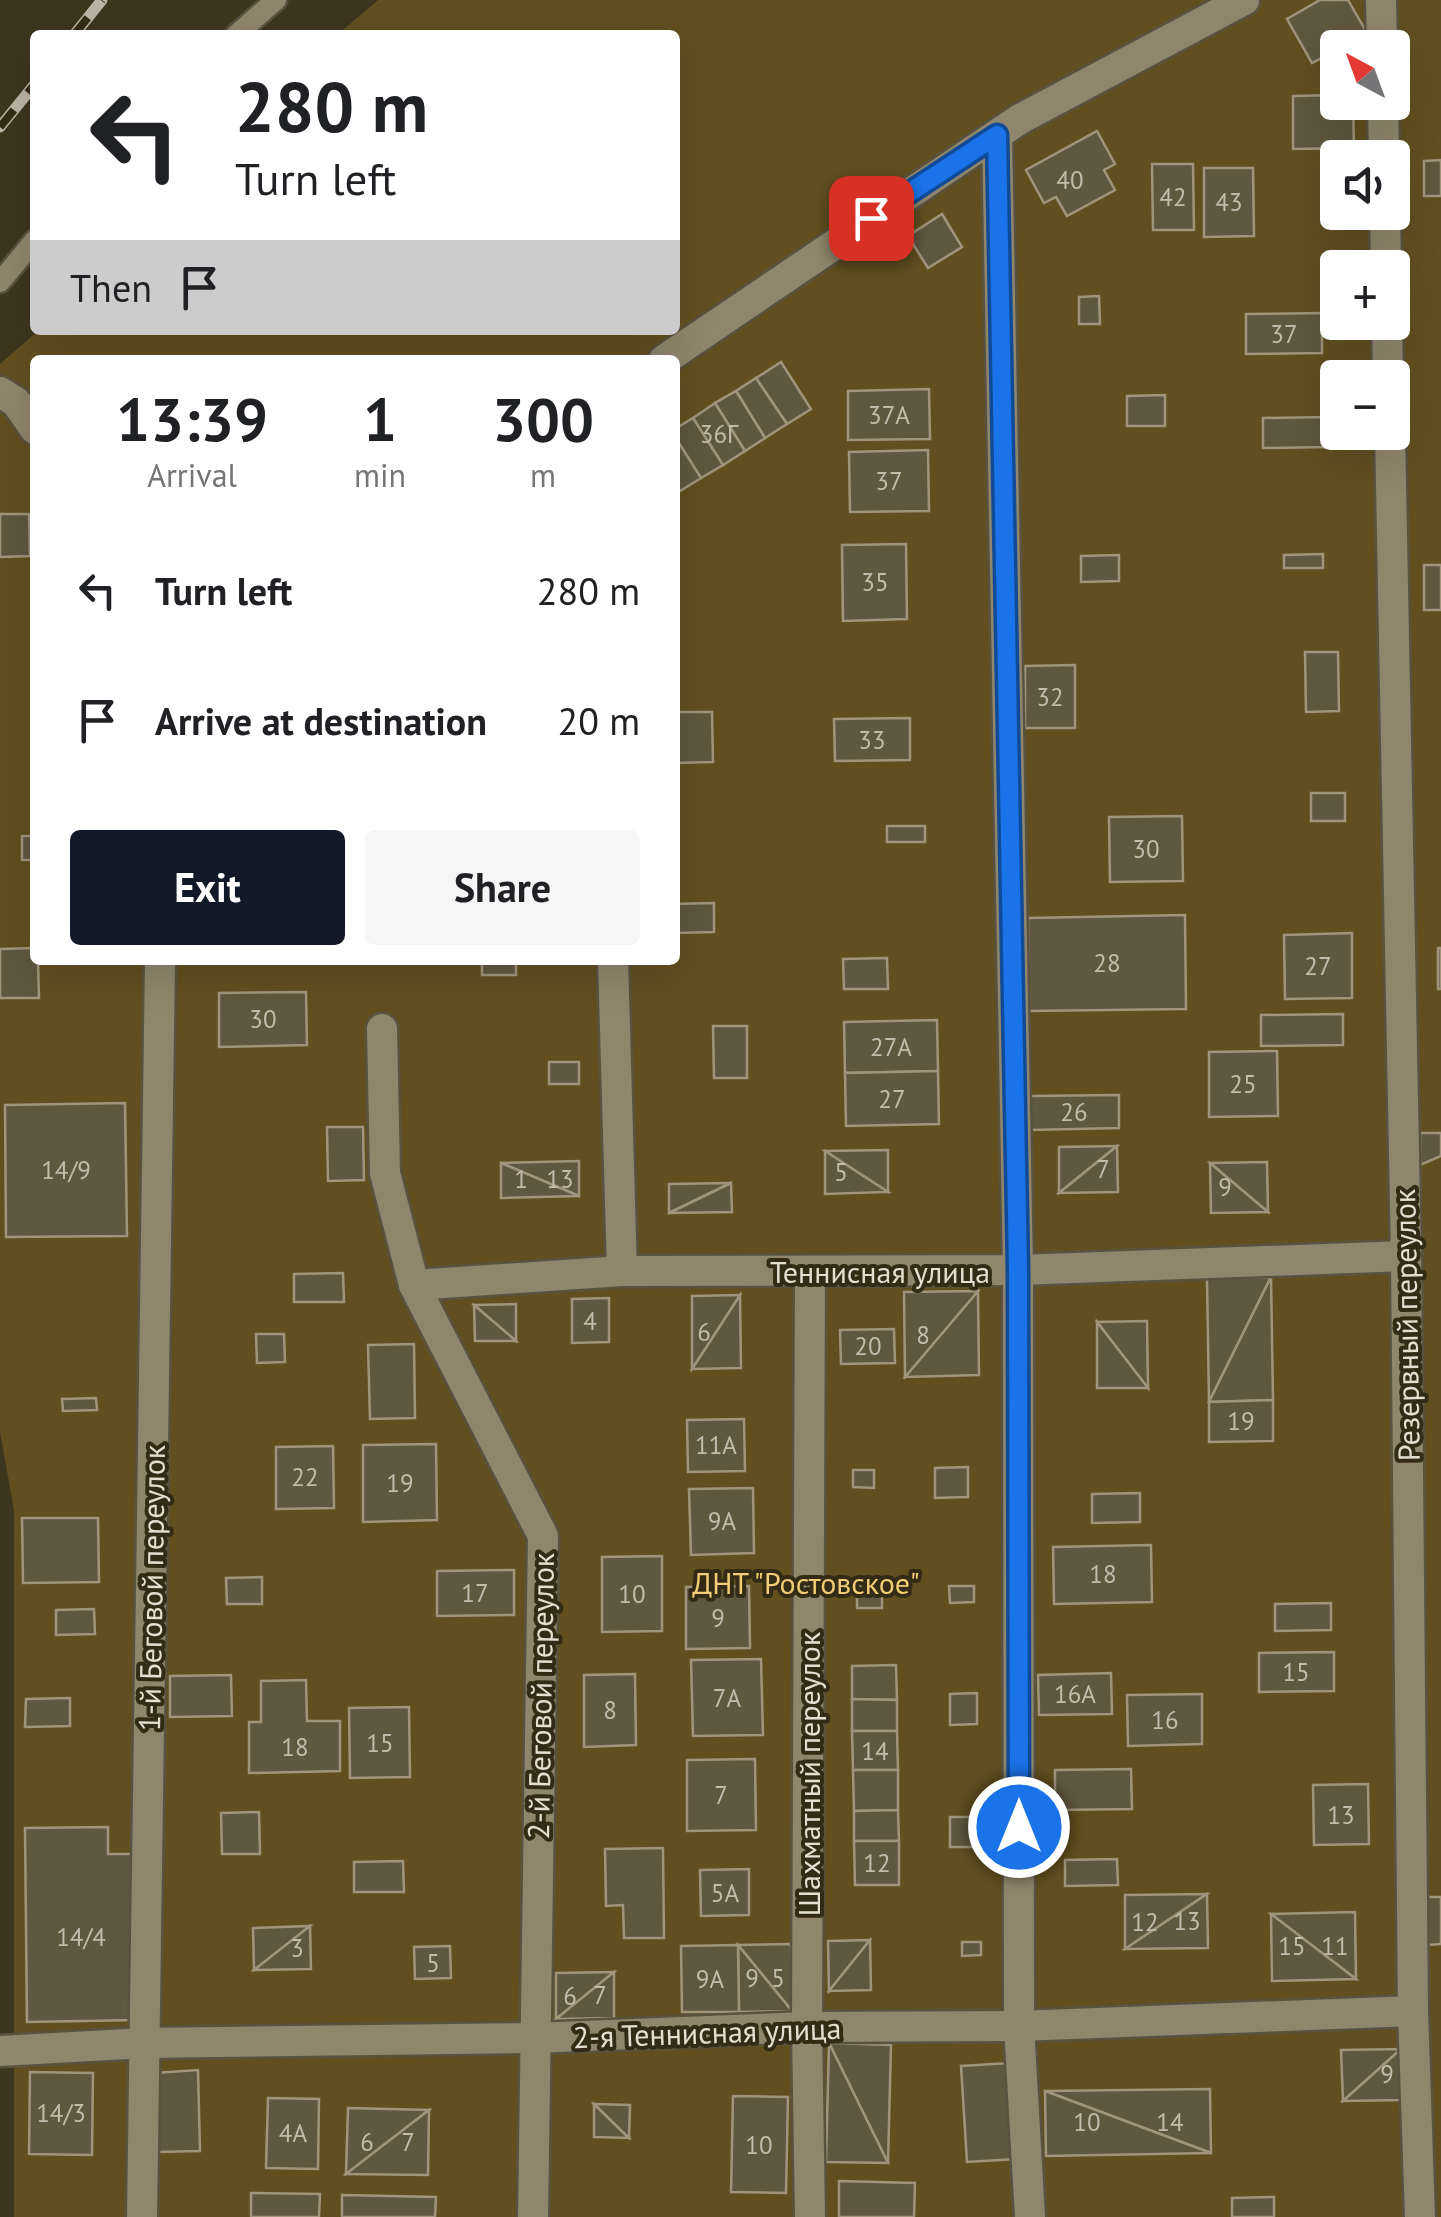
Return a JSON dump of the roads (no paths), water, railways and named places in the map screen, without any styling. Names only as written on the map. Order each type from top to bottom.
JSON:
[{"type":"street","points":[[671,355],[1020,120],[1244,0]]},
{"type":"street","points":[[1381,0],[1382,30]]},
{"type":"street","points":[[997,135],[1018,1270],[1019,2026],[1030,2217]]},
{"type":"street","points":[[0,392],[16,402],[30,421]]},
{"type":"street","name":"Резервный переулок","points":[[1390,450],[1406,1256],[1413,2011],[1420,2217]]},
{"type":"street","name":"1-й Беговой переулок","points":[[142,2217],[160,965]]},
{"type":"street","points":[[613,965],[622,1271]]},
{"type":"street","name":"2-й Беговой переулок","points":[[382,1030],[385,1173],[414,1285],[543,1536],[533,2217]]},
{"type":"street","name":"Теннисная улица","points":[[414,1285],[622,1271],[1018,1270],[1406,1256]]},
{"type":"street","name":"Шахматный переулок","points":[[810,1272],[810,2217]]},
{"type":"street","name":"2-я Теннисная улица","points":[[0,2051],[144,2043],[534,2038],[807,2027],[1019,2026],[1413,2011]]},
{"type":"lane","points":[[242,30],[276,0]]},
{"type":"lane","points":[[0,282],[30,246]]},
{"type":"railway","points":[[78,30],[102,0]]},
{"type":"railway","points":[[0,127],[30,90]]},
{"type":"park label","name":"ДНТ \"Ростовское\"","points":[[806,1582]]}]
